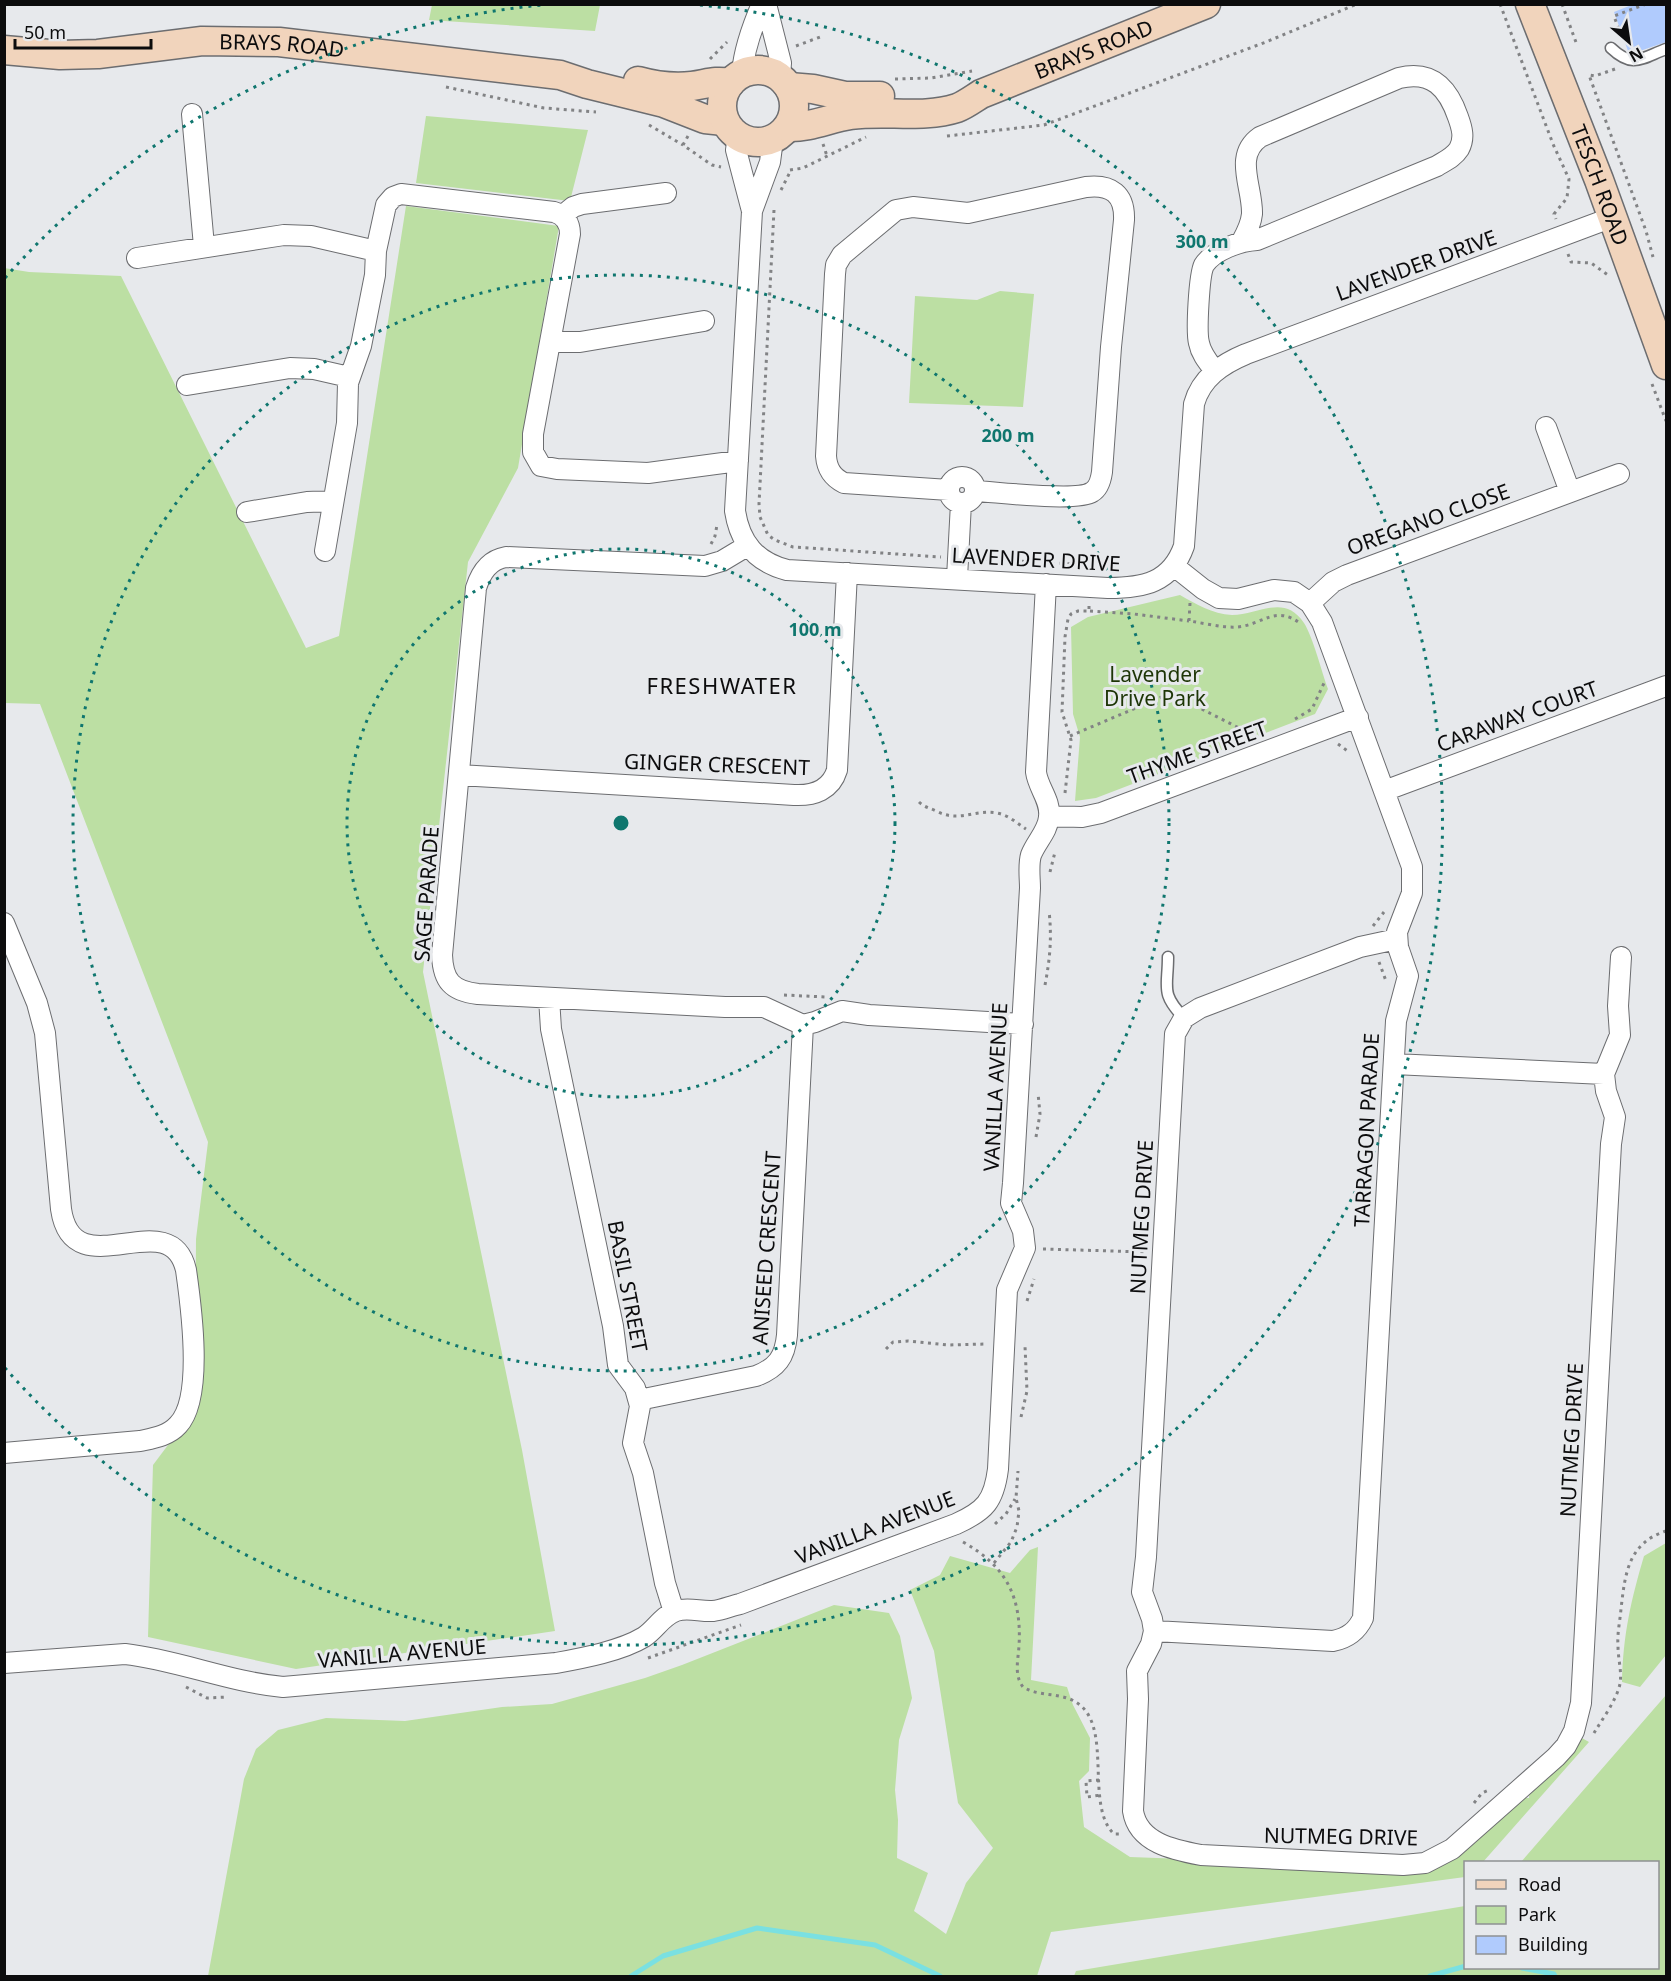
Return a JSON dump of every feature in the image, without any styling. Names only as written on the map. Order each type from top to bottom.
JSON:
[{"type":"main road","name":"BRAYS ROAD","points":[[784,81],[845,96],[917,95],[957,91],[1206,4]]},
{"type":"main road","name":"TESCH ROAD","points":[[1530,4],[1665,355]]},
{"type":"main road","name":"BRAYS ROAD","points":[[4,50],[60,55],[98,54],[202,41],[279,42],[560,75],[664,103],[731,128]]},
{"type":"main road","points":[[761,69],[784,81],[795,107],[793,117],[781,133],[761,142],[749,141],[731,128],[722,101],[736,78],[761,69]]},
{"type":"main road","name":"BRAYS ROAD","points":[[560,75],[588,70],[608,72],[647,83],[670,86],[689,86],[736,78]]},
{"type":"main road","name":"BRAYS ROAD","points":[[781,133],[834,118],[869,113],[943,111],[959,107],[980,82]]},
{"type":"street","points":[[736,78],[753,24],[764,4]]},
{"type":"street","points":[[764,4],[784,81]]},
{"type":"street","points":[[1215,371],[1204,357],[1198,339],[1204,266],[1214,256],[1242,241],[1257,240],[1437,166],[1452,157],[1460,148],[1463,136],[1448,92],[1421,76],[1399,78],[1260,137],[1250,146],[1245,159],[1252,212],[1250,224],[1242,241]]},
{"type":"street","points":[[192,114],[204,246]]},
{"type":"street","points":[[731,128],[752,211]]},
{"type":"street","points":[[747,546],[738,528],[735,511],[752,211],[781,133]]},
{"type":"street","points":[[1105,187],[1114,192],[1121,201],[1124,220],[1111,347],[1102,472],[1098,485],[1092,493],[1075,496],[962,494],[850,484],[838,480],[830,473],[826,456],[835,274],[838,260],[888,216],[903,208],[968,213],[1086,188],[1105,187]]},
{"type":"street","points":[[562,216],[573,207],[582,204],[666,193]]},
{"type":"street","points":[[326,551],[347,423],[349,377],[361,346],[375,274],[376,251],[386,205],[393,197],[401,194],[554,212],[562,216],[569,224],[570,234],[532,445],[533,452],[541,466],[557,469],[648,473],[738,461]]},
{"type":"street","points":[[1252,212],[1283,228]]},
{"type":"street","name":"LAVENDER DRIVE","points":[[747,546],[759,558],[776,567],[804,571],[1108,588],[1133,587],[1159,579],[1174,566],[1180,557],[1186,538],[1194,404],[1201,386],[1215,371],[1246,354],[1613,217]]},
{"type":"street","points":[[137,258],[204,246],[297,234],[376,251]]},
{"type":"street","points":[[551,342],[580,342],[705,321]]},
{"type":"street","points":[[187,385],[290,368],[314,369],[349,377]]},
{"type":"street","points":[[1546,428],[1570,492]]},
{"type":"street","name":"OREGANO CLOSE","points":[[1310,603],[1332,582],[1347,575],[1619,474]]},
{"type":"street","points":[[957,579],[962,494]]},
{"type":"street","points":[[247,512],[307,502],[333,501]]},
{"type":"street","name":"SAGE PARADE","points":[[747,546],[722,561],[705,566],[506,556],[489,564],[481,573],[476,588],[442,955],[446,978],[454,987],[468,993],[725,1007],[764,1007],[803,1025]]},
{"type":"street","points":[[1174,566],[1211,595],[1219,598],[1238,599],[1274,590],[1284,590],[1294,592],[1310,603],[1328,636],[1409,858],[1413,876],[1412,893],[1398,926],[1397,939],[1360,947],[1200,1008],[1184,1018]]},
{"type":"street","name":"GINGER CRESCENT","points":[[459,775],[794,795],[816,794],[829,785],[837,770],[847,573]]},
{"type":"street","points":[[1046,584],[1036,779],[1048,802],[1049,816]]},
{"type":"street","name":"CARAWAY COURT","points":[[1384,791],[1666,686]]},
{"type":"street","name":"THYME STREET","points":[[1049,816],[1082,817],[1101,813],[1358,717]]},
{"type":"street","name":"VANILLA AVENUE","points":[[4,1664],[124,1654],[144,1656],[267,1686],[303,1686],[574,1660],[631,1644],[645,1636],[663,1618],[674,1612],[686,1609],[712,1611],[740,1604],[962,1521],[982,1509],[991,1498],[998,1469],[1007,1290],[1025,1248],[1023,1231],[1011,1200],[1023,1024],[1030,888],[1029,862],[1047,827],[1049,816]]},
{"type":"street","points":[[4,923],[37,1003],[45,1033],[61,1209],[66,1229],[75,1240],[87,1245],[153,1241],[169,1245],[176,1250],[185,1263],[194,1369],[183,1419],[170,1432],[162,1436],[140,1441],[4,1453]]},
{"type":"street","name":"TARRAGON PARADE","points":[[1154,1631],[1333,1641],[1350,1635],[1361,1622],[1365,1594],[1397,1012],[1408,976],[1397,939]]},
{"type":"street","points":[[1394,1064],[1604,1074],[1620,1035],[1618,1006],[1621,957]]},
{"type":"street","name":"BASIL STREET","points":[[549,998],[551,1029],[613,1326],[616,1359],[621,1371],[635,1389],[639,1400]]},
{"type":"street","points":[[803,1025],[842,1011],[869,1015],[1023,1024]]},
{"type":"street","name":"NUTMEG DRIVE","points":[[1184,1018],[1177,1029],[1174,1040],[1146,1557],[1142,1592],[1154,1631],[1151,1644],[1137,1671],[1138,1699],[1133,1803],[1134,1819],[1140,1831],[1154,1841],[1201,1855],[1391,1864],[1425,1863],[1452,1849],[1566,1746],[1575,1731],[1581,1702],[1611,1144],[1615,1123],[1604,1074]]},
{"type":"street","name":"ANISEED CRESCENT","points":[[639,1400],[756,1376],[770,1370],[782,1359],[787,1335],[803,1025]]},
{"type":"street","points":[[639,1400],[640,1413],[633,1443],[642,1473],[665,1583],[674,1612]]},
{"type":"lane","points":[[1611,48],[1621,58],[1629,61],[1666,49]]},
{"type":"lane","points":[[1168,957],[1167,994],[1170,1004],[1184,1018]]},
{"type":"path","points":[[940,136],[958,136],[1044,125],[1266,42],[1357,4]]},
{"type":"path","points":[[1500,4],[1553,144],[1569,179],[1567,198],[1554,214],[1557,222]]},
{"type":"path","points":[[1562,4],[1577,45]]},
{"type":"path","points":[[1623,44],[1614,16],[1646,4]]},
{"type":"path","points":[[791,48],[820,37]]},
{"type":"path","points":[[707,61],[730,39]]},
{"type":"path","points":[[1621,70],[1617,68],[1595,76],[1589,75],[1646,231],[1655,264]]},
{"type":"path","points":[[887,80],[931,78],[980,82]]},
{"type":"path","points":[[436,85],[544,108],[602,112]]},
{"type":"path","points":[[647,124],[712,165],[722,167]]},
{"type":"path","points":[[683,145],[690,130]]},
{"type":"path","points":[[785,170],[803,168],[874,135]]},
{"type":"path","points":[[779,194],[791,170]]},
{"type":"path","points":[[776,203],[772,222],[759,492],[761,522],[768,535],[775,540],[801,549],[947,557]]},
{"type":"path","points":[[715,548],[711,544],[717,532],[717,522],[723,523]]},
{"type":"path","points":[[972,559],[1093,565],[1092,574]]},
{"type":"path","points":[[1189,621],[1192,598]]},
{"type":"path","points":[[1089,611],[1090,600]]},
{"type":"path","points":[[1065,796],[1070,736],[1062,712],[1069,616],[1075,612],[1089,611],[1134,614],[1238,627],[1272,615],[1293,618],[1305,631]]},
{"type":"path","points":[[1288,723],[1312,709],[1323,686],[1324,676]]},
{"type":"path","points":[[1070,736],[1164,696],[1182,699],[1245,731],[1259,734]]},
{"type":"path","points":[[1335,742],[1354,758]]},
{"type":"path","points":[[919,802],[924,807],[948,816],[997,813],[1030,831]]},
{"type":"path","points":[[1050,875],[1057,848]]},
{"type":"path","points":[[1373,928],[1388,905]]},
{"type":"path","points":[[1044,990],[1052,944],[1049,907]]},
{"type":"path","points":[[1376,954],[1386,978],[1385,989]]},
{"type":"path","points":[[774,994],[832,997]]},
{"type":"path","points":[[1035,1145],[1040,1120],[1038,1090]]},
{"type":"path","points":[[1042,1257],[1043,1240]]},
{"type":"path","points":[[1043,1249],[1148,1252],[1148,1247]]},
{"type":"path","points":[[1026,1305],[1036,1274]]},
{"type":"path","points":[[1020,1419],[1027,1391],[1024,1336]]},
{"type":"path","points":[[886,1349],[893,1342],[908,1341],[948,1345],[992,1345]]},
{"type":"path","points":[[994,1563],[1011,1542],[1017,1527],[1018,1465]]},
{"type":"path","points":[[991,1527],[1006,1514],[1016,1498]]},
{"type":"path","points":[[1591,1738],[1615,1697],[1620,1681],[1618,1638],[1629,1563],[1643,1543],[1666,1531]]},
{"type":"path","points":[[972,1537],[962,1541],[994,1563],[1011,1588],[1016,1602],[1020,1635],[1017,1673],[1020,1683],[1028,1691],[1066,1697],[1085,1710],[1095,1734],[1104,1815],[1111,1831],[1116,1834],[1127,1831]]},
{"type":"path","points":[[1099,1780],[1086,1781],[1088,1797],[1101,1795]]},
{"type":"path","points":[[1472,1808],[1482,1793],[1493,1788]]},
{"type":"green space","points":[[432,4],[600,5],[595,31],[429,20]]},
{"type":"green space","points":[[426,116],[588,130],[570,201],[416,183]]},
{"type":"green space","points":[[406,206],[559,226],[518,468],[468,562],[423,972],[522,1450],[555,1631],[296,1669],[148,1637],[153,1465],[195,1409],[196,1239],[208,1142],[40,704],[5,703],[4,268],[29,272],[121,276],[306,648],[339,636]]},
{"type":"green space","points":[[1000,291],[1034,294],[1023,407],[909,403],[915,296],[977,300]]},
{"type":"green space","name":"Lavender Drive Park","points":[[1180,595],[1218,613],[1232,615],[1280,607],[1296,614],[1311,637],[1328,689],[1315,714],[1096,798],[1075,801],[1080,737],[1073,714],[1071,627],[1088,617]]},
{"type":"green space","points":[[1666,1543],[1666,1655],[1640,1687],[1622,1682],[1628,1618],[1644,1556]]},
{"type":"green space","points":[[1038,1547],[1031,1680],[1067,1687],[1073,1705],[1090,1738],[1089,1771],[1079,1781],[1084,1827],[1130,1857],[1405,1867],[1454,1857],[1514,1797],[1529,1798],[1530,1785],[1580,1737],[1589,1742],[1484,1861],[1464,1861],[1464,1877],[1051,1932],[1037,1976],[208,1976],[244,1779],[256,1749],[278,1730],[326,1718],[405,1721],[502,1707],[552,1704],[645,1678],[834,1605],[889,1613],[900,1636],[912,1698],[899,1740],[895,1790],[898,1820],[897,1858],[928,1873],[914,1911],[946,1934],[966,1883],[993,1848],[958,1803],[934,1651],[910,1590],[940,1575],[950,1556],[1010,1573],[1030,1550]]},
{"type":"green space","points":[[1666,1695],[1666,1976],[1074,1976],[1076,1971],[1464,1906],[1464,1969],[1659,1969],[1659,1861],[1522,1861]]},
{"type":"building","points":[[1634,4],[1666,4],[1666,42],[1637,52],[1628,51],[1614,12]]},
{"type":"waterway","points":[[631,1976],[663,1956],[757,1928],[875,1945],[940,1976]]},
{"type":"waterway","points":[[1430,1976],[1464,1967]]},
{"type":"waterway","points":[[1527,1969],[1555,1976]]},
{"type":"district","name":"FRESHWATER","points":[[722,685]]}]
